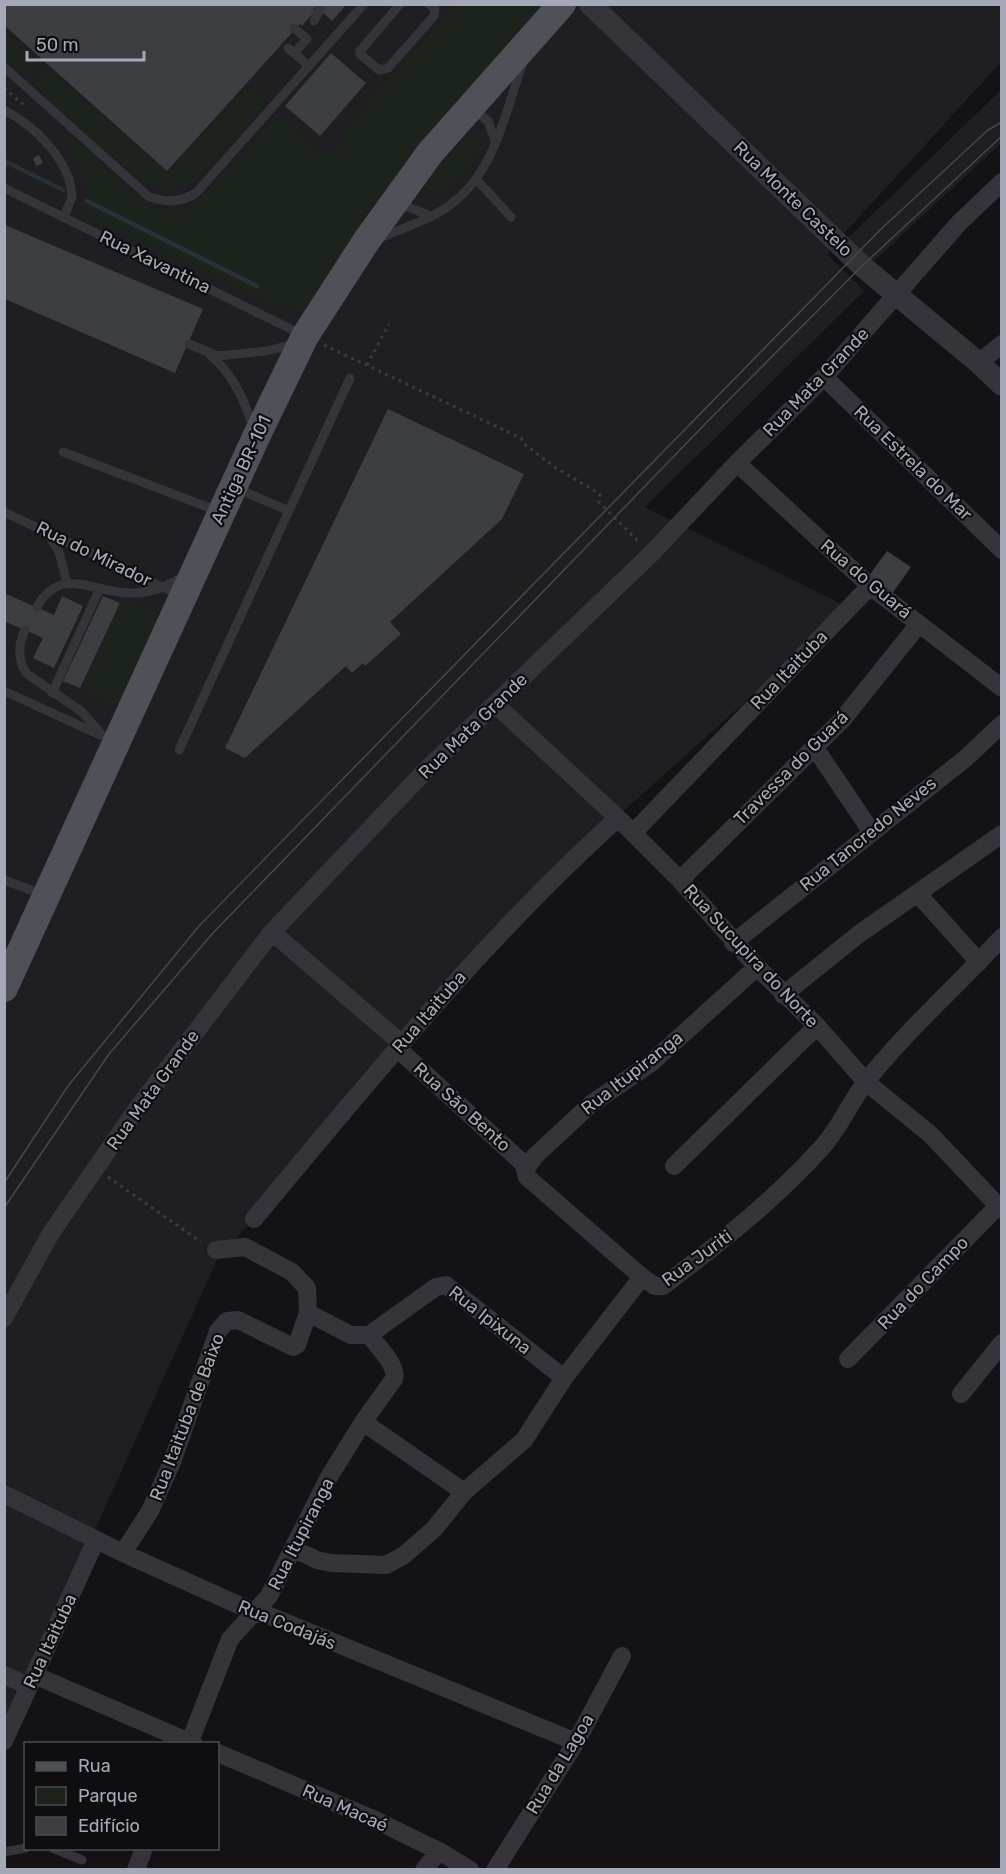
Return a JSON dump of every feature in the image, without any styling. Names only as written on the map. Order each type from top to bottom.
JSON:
[{"type":"main road","name":"Antiga BR-101","points":[[4,988],[46,896],[109,739],[174,592],[197,568],[256,435],[304,338],[364,244],[404,189],[469,107],[562,4]]},
{"type":"street","name":"Rua Monte Castelo","points":[[590,4],[862,266],[979,363],[1002,386]]},
{"type":"street","name":"Rua Mata Grande","points":[[4,1318],[51,1233],[98,1169],[156,1083],[272,932],[426,770],[651,554],[737,463],[824,378],[898,296],[959,223],[1002,182]]},
{"type":"street","points":[[979,363],[1002,344]]},
{"type":"street","name":"Rua Estrela do Mar","points":[[824,378],[1002,550]]},
{"type":"street","name":"Rua do Guará","points":[[737,463],[870,586],[1002,688]]},
{"type":"street","name":"Rua Itaituba","points":[[633,833],[870,586]]},
{"type":"street","name":"Travessa do Guará","points":[[680,880],[842,720],[919,624]]},
{"type":"street","name":"Rua Sucupira do Norte","points":[[496,705],[618,818],[680,880],[733,943],[783,995],[817,1026],[866,1082],[931,1135],[1000,1208]]},
{"type":"street","name":"Rua Tancredo Neves","points":[[733,943],[871,831],[966,758],[1002,724]]},
{"type":"street","points":[[815,748],[871,831]]},
{"type":"street","name":"Rua Itaituba","points":[[254,1219],[447,989],[559,872],[618,818]]},
{"type":"street","points":[[783,995],[859,934],[1002,834]]},
{"type":"street","points":[[918,894],[980,962]]},
{"type":"street","name":"Rua São Bento","points":[[272,932],[531,1161],[525,1174],[527,1177],[642,1276]]},
{"type":"street","name":"Rua Juriti","points":[[294,1549],[322,1562],[386,1565],[403,1556],[434,1529],[464,1492],[524,1440],[564,1378],[642,1276],[655,1286],[663,1286],[730,1235],[825,1143],[846,1117],[866,1082],[1002,937]]},
{"type":"street","name":"Rua Itupiranga","points":[[531,1161],[591,1104],[651,1063],[757,967]]},
{"type":"street","points":[[674,1166],[817,1026]]},
{"type":"street","name":"Rua do Campo","points":[[849,1359],[1000,1208]]},
{"type":"street","points":[[216,1250],[245,1247],[292,1272],[307,1288],[308,1313],[355,1336],[369,1335]]},
{"type":"street","name":"Rua Ipixuna","points":[[369,1335],[436,1287],[446,1285],[564,1378]]},
{"type":"street","name":"Rua Itaituba de Baixo","points":[[123,1553],[150,1511],[168,1471],[213,1343],[224,1324],[227,1321],[238,1320],[290,1347],[297,1345],[308,1313]]},
{"type":"street","name":"Rua Itupiranga","points":[[191,1742],[230,1639],[269,1596],[329,1477],[363,1422],[395,1377],[395,1371],[369,1335]]},
{"type":"street","points":[[961,1394],[1002,1343]]},
{"type":"street","points":[[363,1422],[464,1492]]},
{"type":"street","name":"Rua Codajás","points":[[4,1494],[123,1553],[254,1612],[276,1618],[399,1671],[498,1708],[576,1742]]},
{"type":"street","name":"Rua Itaituba","points":[[4,1742],[96,1540]]},
{"type":"street","name":"Rua da Lagoa","points":[[495,1869],[576,1742],[622,1656]]},
{"type":"street","points":[[4,1675],[32,1681],[188,1742]]},
{"type":"street","name":"Rua Macaé","points":[[219,1753],[439,1851],[470,1869]]},
{"type":"street","points":[[136,1869],[143,1850]]},
{"type":"street","points":[[424,1869],[439,1851]]},
{"type":"lane","points":[[4,67],[148,195],[170,201],[187,198],[197,192],[364,4]]},
{"type":"lane","points":[[400,4],[360,51],[360,54],[379,70],[388,68],[434,16],[435,9],[429,4]]},
{"type":"lane","points":[[314,21],[321,8],[318,9]]},
{"type":"lane","points":[[294,28],[307,39],[291,50],[309,66]]},
{"type":"lane","points":[[364,244],[431,216],[455,202],[477,180],[495,141],[533,36]]},
{"type":"lane","points":[[469,107],[488,121],[495,141]]},
{"type":"lane","points":[[4,110],[29,126],[63,167],[72,189],[70,206],[64,217]]},
{"type":"lane","points":[[477,180],[512,217]]},
{"type":"lane","name":"Rua Xavantina","points":[[4,188],[304,338]]},
{"type":"lane","points":[[404,189],[403,196],[408,207],[431,216]]},
{"type":"lane","points":[[189,344],[218,357],[289,347],[304,338]]},
{"type":"lane","points":[[203,350],[216,360],[231,381],[246,406],[256,435]]},
{"type":"lane","points":[[178,750],[350,378]]},
{"type":"lane","points":[[63,452],[222,513]]},
{"type":"lane","points":[[234,487],[289,511]]},
{"type":"lane","name":"Rua do Mirador","points":[[4,512],[174,592]]},
{"type":"lane","points":[[46,531],[59,552],[67,583]]},
{"type":"lane","points":[[37,608],[49,591],[67,583],[131,594],[174,592]]},
{"type":"lane","points":[[52,693],[100,588]]},
{"type":"lane","points":[[25,630],[19,653],[22,667],[52,693],[90,719],[109,739]]},
{"type":"lane","points":[[4,690],[109,739]]},
{"type":"lane","points":[[4,880],[46,896]]},
{"type":"lane","points":[[4,1852],[24,1848]]},
{"type":"lane","points":[[57,1850],[82,1860]]},
{"type":"path","points":[[367,365],[389,324]]},
{"type":"path","points":[[304,338],[367,365],[521,438],[524,444],[556,468],[600,494],[599,502],[651,554]]},
{"type":"path","points":[[98,1169],[216,1250]]},
{"type":"shaded area","points":[[5,5],[1001,5],[1001,62],[829,250],[828,255],[864,291],[645,507],[850,608],[600,832],[218,1258],[5,1728]]},
{"type":"shaded area","points":[[1001,90],[1001,143],[873,262],[848,238]]},
{"type":"green space","points":[[457,5],[564,5],[306,309],[283,307],[260,299],[81,212],[93,201],[64,137],[72,136],[144,203],[154,208],[176,210],[197,202],[278,117],[328,158],[381,87]]},
{"type":"green space","points":[[5,32],[39,62],[26,78],[5,59]]},
{"type":"green space","points":[[47,68],[166,170],[172,168],[248,87],[266,104],[190,184],[174,189],[162,189],[130,172],[32,84]]},
{"type":"green space","points":[[473,121],[480,136],[476,156],[467,173],[441,191],[416,192]]},
{"type":"green space","points":[[122,598],[160,616],[118,706],[80,688]]},
{"type":"building","points":[[5,4],[347,4],[332,21],[316,6],[313,9],[315,11],[302,26],[300,24],[167,171],[5,26]]},
{"type":"building","points":[[331,53],[366,83],[320,136],[285,106]]},
{"type":"building","points":[[39,155],[43,163],[36,166],[33,158]]},
{"type":"building","points":[[5,225],[203,309],[175,373],[5,299]]},
{"type":"building","points":[[388,409],[524,474],[502,519],[390,622],[401,634],[365,666],[363,663],[352,673],[346,666],[245,758],[225,748]]},
{"type":"building","points":[[887,551],[911,567],[892,594],[868,577]]},
{"type":"building","points":[[4,593],[54,615],[62,596],[83,606],[54,668],[33,658],[43,638],[4,621]]},
{"type":"building","points":[[103,596],[120,603],[80,688],[63,681]]},
{"type":"waterway","points":[[4,161],[63,190]]},
{"type":"waterway","points":[[87,201],[257,286]]},
{"type":"tram line","points":[[4,1183],[68,1086],[199,926],[880,230],[988,130],[1002,122]]},
{"type":"tram line","points":[[4,1208],[109,1054],[213,933],[706,423],[862,266],[1002,136]]}]
